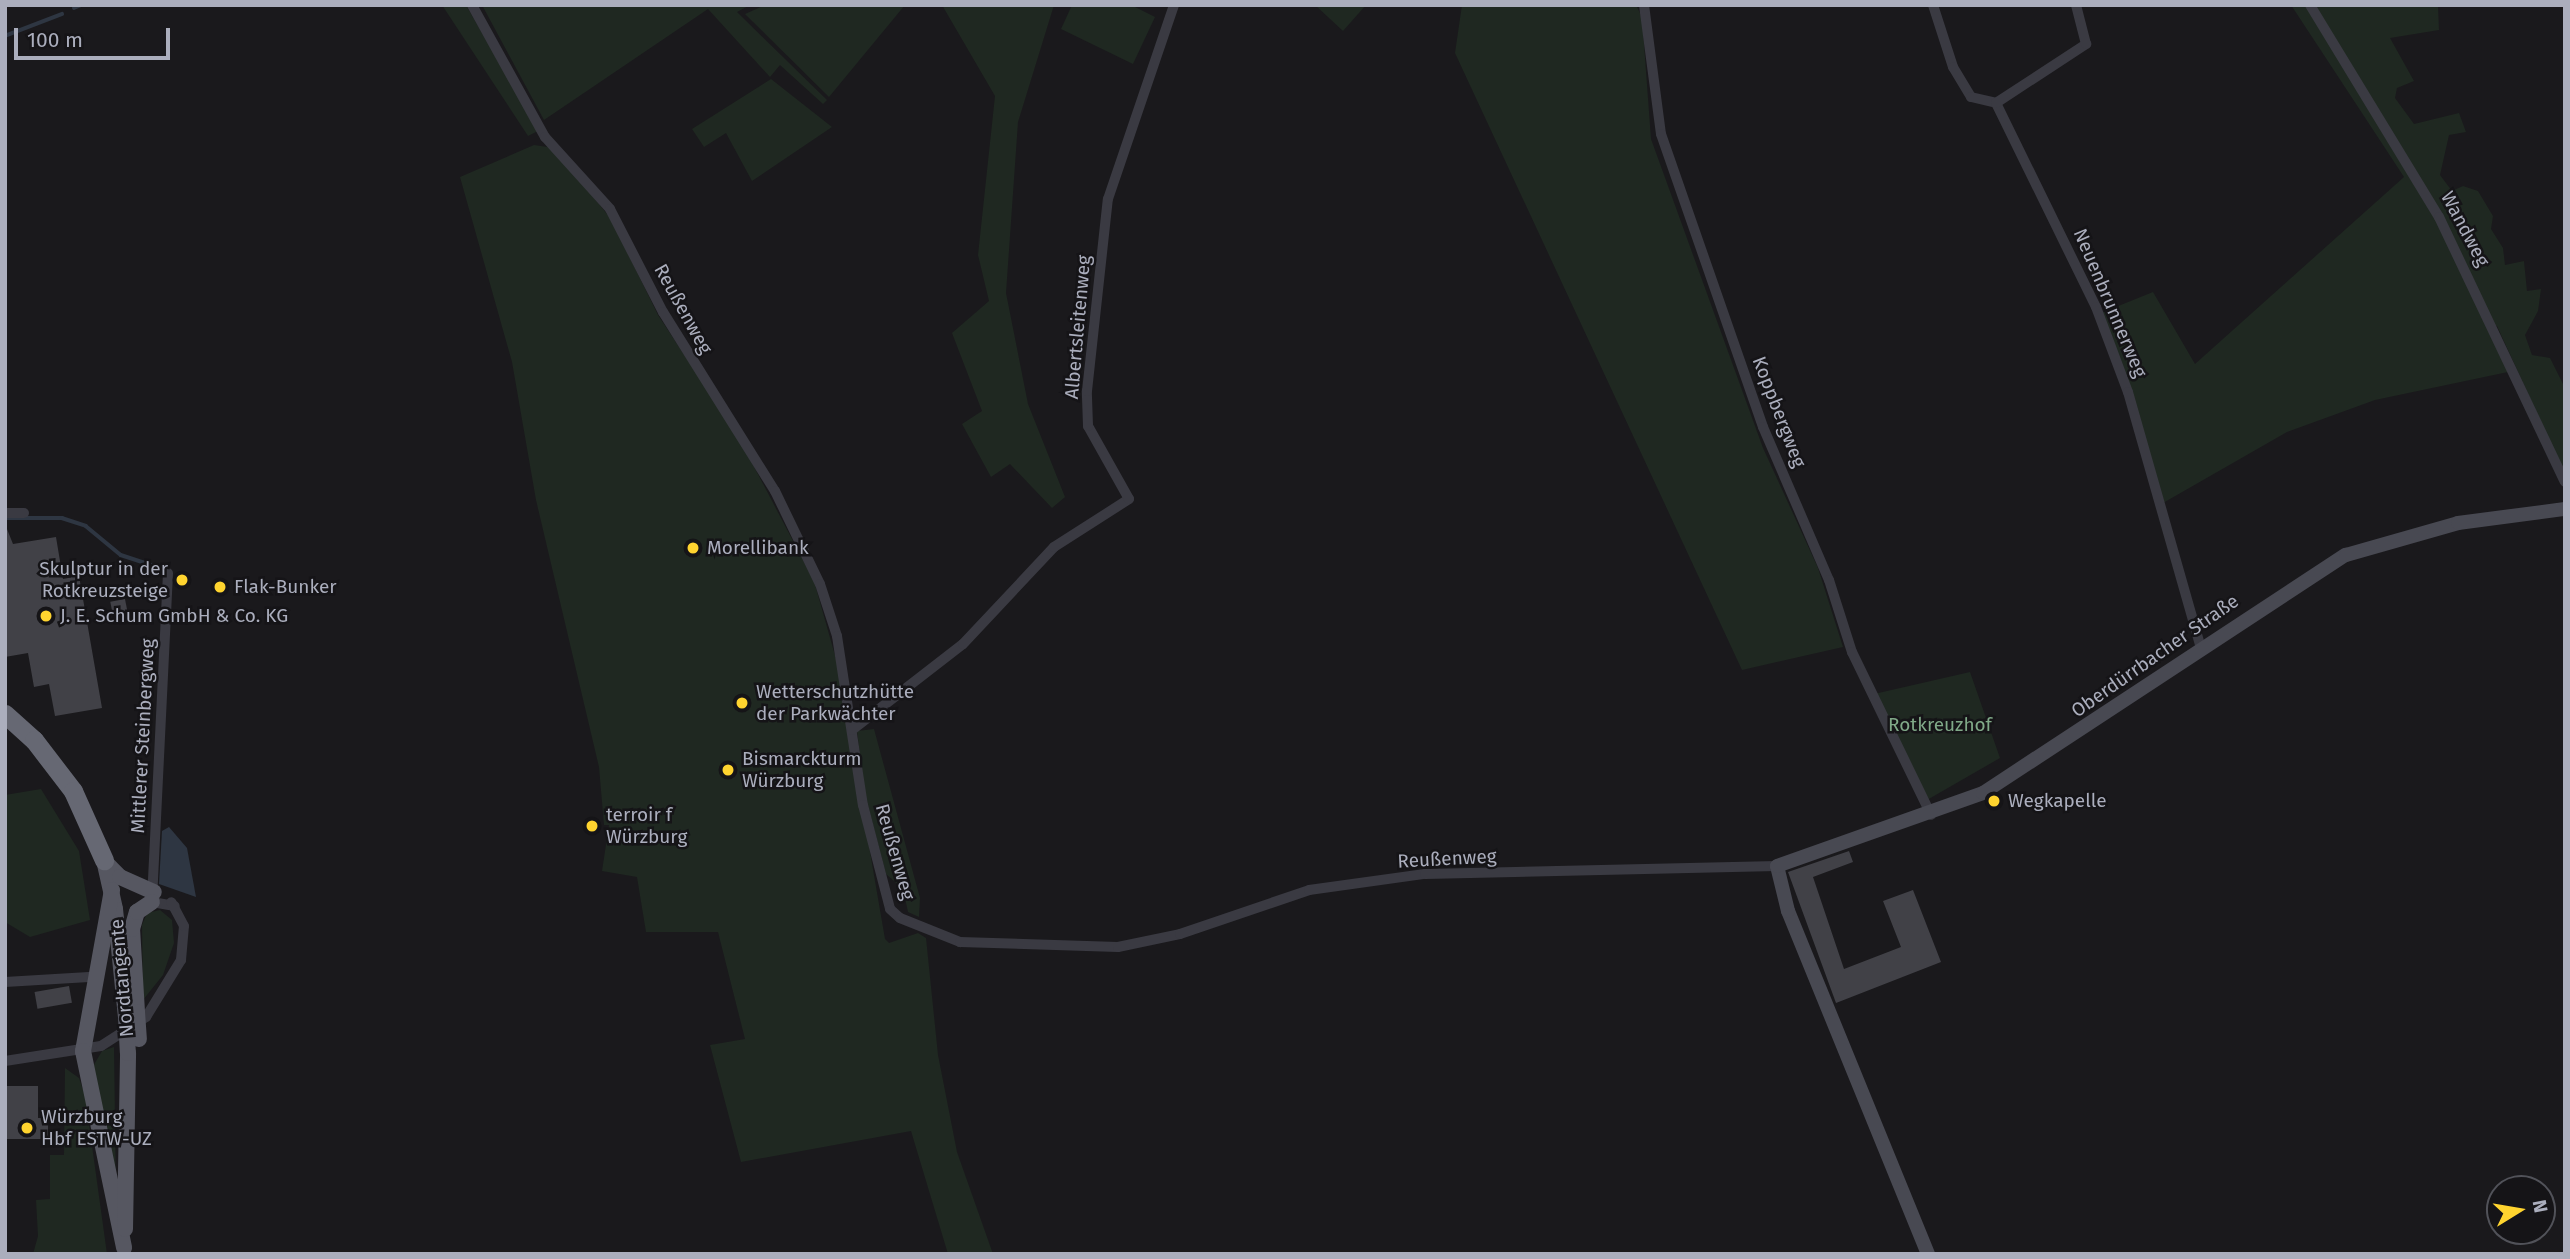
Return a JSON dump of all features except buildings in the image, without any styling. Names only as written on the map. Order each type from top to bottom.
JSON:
[{"type":"highway","points":[[5,698],[23,729]]},
{"type":"highway","points":[[5,714],[23,729]]},
{"type":"highway","name":"Nordtangente","points":[[23,729],[73,791],[104,860]]},
{"type":"main road","points":[[104,860],[120,877],[153,897],[137,912],[132,929],[132,1014],[139,1039],[129,1087]]},
{"type":"main road","name":"Nordtangente","points":[[104,860],[132,1014],[128,1053],[124,1251]]},
{"type":"main road","points":[[111,890],[83,1051],[124,1251]]},
{"type":"street","name":"Reußenweg","points":[[472,5],[545,137],[610,209],[663,312],[775,491],[820,584],[837,636],[863,805],[890,909],[922,931],[960,943],[1118,947],[1180,934],[1309,890],[1425,874],[1777,866]]},
{"type":"street","name":"Albertsleitenweg","points":[[852,730],[963,644],[1054,547],[1129,499],[1088,426],[1089,377],[1108,199],[1174,5]]},
{"type":"street","name":"Koppbergweg","points":[[1644,5],[1661,134],[1759,415],[1829,580],[1852,652],[1931,816]]},
{"type":"street","points":[[1934,5],[1954,67],[1971,97],[1996,103],[2086,44],[2076,5]]},
{"type":"street","name":"Wandweg","points":[[2310,5],[2439,216],[2565,482]]},
{"type":"street","name":"Neuenbrunnerweg","points":[[1996,103],[2096,307],[2128,392],[2201,648]]},
{"type":"street","name":"Oberdürrbacher Straße","points":[[1777,866],[1931,816],[2003,781],[2201,648],[2346,555],[2458,523],[2565,509]]},
{"type":"street","points":[[5,513],[24,513]]},
{"type":"street","name":"Mittlerer Steinbergweg","points":[[153,897],[168,573]]},
{"type":"street","points":[[1777,866],[1788,911],[1928,1254]]},
{"type":"street","points":[[5,1061],[83,1051],[117,1039],[161,1000],[177,971],[185,937],[176,906],[153,897]]},
{"type":"street","points":[[5,982],[89,977]]},
{"type":"green space","points":[[442,5],[466,5],[538,131],[528,136]]},
{"type":"green space","points":[[482,5],[750,5],[737,12],[827,100],[823,104],[780,65],[770,77],[708,9],[544,120]]},
{"type":"green space","points":[[765,5],[905,5],[829,97],[745,14]]},
{"type":"green space","points":[[942,5],[1054,5],[1018,122],[1006,293],[1028,404],[1065,497],[1052,508],[1010,464],[991,477],[962,424],[982,411],[952,333],[989,301],[978,255],[995,96]]},
{"type":"green space","points":[[1072,5],[1131,5],[1155,17],[1133,64],[1061,29]]},
{"type":"green space","points":[[1315,5],[1366,5],[1343,31]]},
{"type":"green space","points":[[1462,5],[1636,5],[1642,17],[1651,139],[1763,448],[1818,568],[1843,647],[1742,670],[1455,53]]},
{"type":"green space","points":[[2291,5],[2438,5],[2439,30],[2390,38],[2414,81],[2397,88],[2395,98],[2414,124],[2459,113],[2466,132],[2449,135],[2440,175],[2452,191],[2463,186],[2478,191],[2493,216],[2491,229],[2503,248],[2505,265],[2524,261],[2527,291],[2541,289],[2538,311],[2525,335],[2532,355],[2550,358],[2565,388],[2565,474],[2497,326],[2486,326],[2508,372],[2375,400],[2287,432],[2163,503],[2101,313],[2153,292],[2195,364],[2404,177]]},
{"type":"green space","points":[[771,79],[832,127],[752,181],[726,133],[704,147],[692,129]]},
{"type":"green space","points":[[534,145],[554,148],[611,219],[658,315],[739,438],[814,581],[838,666],[885,939],[889,943],[918,933],[926,938],[938,1055],[957,1152],[993,1254],[948,1254],[911,1131],[741,1162],[710,1045],[745,1039],[718,932],[646,932],[637,877],[602,871],[609,825],[604,825],[599,767],[536,500],[512,362],[460,177]]},
{"type":"green space","name":"Rotkreuzhof","points":[[1970,672],[2000,758],[1927,800],[1874,694]]},
{"type":"green space","points":[[874,729],[920,898],[919,917],[908,912],[903,889],[886,874],[865,794],[857,731]]},
{"type":"green space","points":[[41,789],[79,851],[90,920],[30,937],[5,922],[5,795]]},
{"type":"green space","points":[[160,910],[172,920],[174,943],[163,975],[143,1000],[142,925],[147,913]]},
{"type":"green space","points":[[114,1047],[116,1195],[92,1068],[102,1051]]},
{"type":"green space","points":[[65,1068],[79,1078],[85,1095],[107,1254],[33,1254],[38,1236],[36,1200],[50,1199],[50,1155],[64,1155]]},
{"type":"water","points":[[169,827],[187,848],[196,897],[159,884],[162,831]]},
{"type":"waterway","points":[[74,8],[81,5]]},
{"type":"waterway","points":[[5,36],[62,14]]},
{"type":"waterway","points":[[5,518],[62,518],[86,526],[121,555],[167,570]]},
{"type":"place","name":"Morellibank","points":[[693,548]]},
{"type":"place","name":"Skulptur in der Rotkreuzsteige","points":[[182,580]]},
{"type":"place","name":"Flak-Bunker","points":[[220,587]]},
{"type":"place","name":"J. E. Schum GmbH & Co. KG","points":[[46,616]]},
{"type":"place","name":"Wetterschutzhütte der Parkwächter","points":[[742,703]]},
{"type":"place","name":"Bismarckturm Würzburg","points":[[728,770]]},
{"type":"place","name":"Wegkapelle","points":[[1994,801]]},
{"type":"place","name":"terroir f Würzburg","points":[[592,826]]},
{"type":"place","name":"Würzburg Hbf ESTW-UZ","points":[[27,1128]]}]
